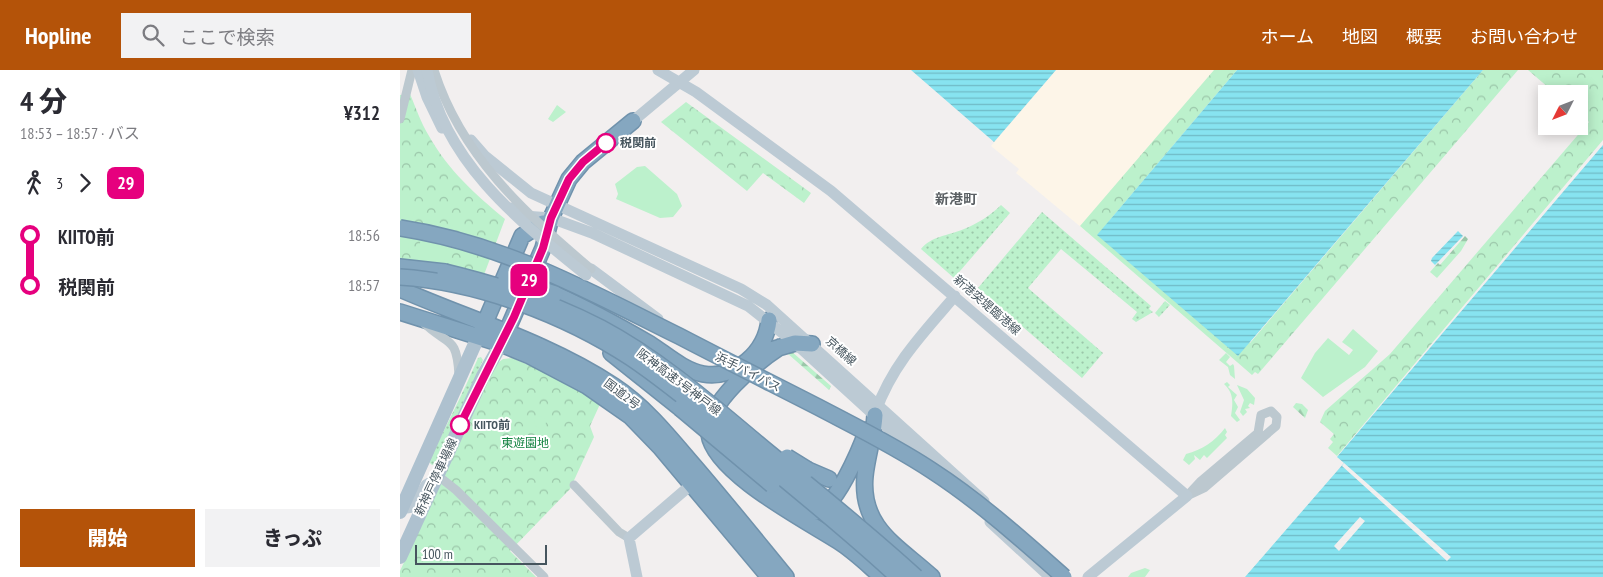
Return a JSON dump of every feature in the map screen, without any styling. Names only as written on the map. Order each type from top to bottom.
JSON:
[{"type":"highway","points":[[504,338],[543,248],[551,218],[569,179],[579,166],[633,121]]},
{"type":"highway","points":[[481,331],[522,236],[551,218]]},
{"type":"highway","name":"浜手バイパス","points":[[400,230],[439,238],[518,263],[682,342],[839,422],[928,472],[979,508],[1059,577]]},
{"type":"highway","name":"浜手バイパス","points":[[400,230],[440,234],[519,259],[883,441],[930,469],[992,515],[1066,577]]},
{"type":"highway","name":"阪神高速3号神戸線","points":[[400,267],[445,272],[521,293],[584,319],[636,349],[708,402],[864,531],[916,577]]},
{"type":"highway","points":[[445,272],[486,275],[527,284],[555,294],[600,315],[681,365],[704,374],[724,374],[751,364],[788,345]]},
{"type":"highway","name":"阪神高速3号神戸線","points":[[400,277],[473,290],[543,314],[597,338],[646,369],[807,498],[898,577]]},
{"type":"highway","name":"国道2号","points":[[400,289],[481,331]]},
{"type":"highway","name":"国道2号","points":[[400,312],[422,320],[481,331],[504,338],[576,364],[614,386],[636,403],[669,436],[786,577]]},
{"type":"highway","points":[[543,314],[594,342],[626,364],[767,489],[808,511],[817,512],[825,509],[832,502],[877,410]]},
{"type":"highway","points":[[769,320],[767,337],[762,353],[716,406],[709,422],[709,435],[718,455],[839,542],[882,577]]},
{"type":"highway","points":[[751,364],[767,337]]},
{"type":"highway","name":"国道2号","points":[[504,338],[564,372],[630,416],[692,484],[769,577]]},
{"type":"highway","points":[[762,353],[788,345],[812,344]]},
{"type":"highway","points":[[708,402],[784,455],[829,479]]},
{"type":"highway","points":[[877,410],[865,475],[866,507],[879,530],[932,577]]},
{"type":"main road","name":"新神戸停車場線","points":[[401,508],[481,331]]},
{"type":"main road","name":"新神戸停車場線","points":[[400,557],[483,376],[504,338]]},
{"type":"main road","points":[[401,508],[422,477],[429,474],[436,477]]},
{"type":"street","points":[[400,100],[407,70]]},
{"type":"street","points":[[400,118],[412,70]]},
{"type":"street","name":"京橋線","points":[[418,70],[427,97],[444,132],[481,178],[514,209],[524,216],[551,218],[592,233],[731,296],[769,320],[788,345],[877,410],[1066,577]]},
{"type":"street","points":[[427,70],[438,109],[452,138],[471,167],[496,196],[586,276],[682,342]]},
{"type":"street","points":[[435,70],[452,116],[481,161],[530,214],[591,269],[654,316],[716,356]]},
{"type":"street","name":"京橋線","points":[[435,70],[449,105],[478,148],[531,193],[741,289],[775,311],[812,344],[877,410],[1050,577]]},
{"type":"street","name":"新港突堤臨港線","points":[[658,70],[696,92],[826,187],[1188,496]]},
{"type":"street","points":[[633,121],[694,70]]},
{"type":"street","points":[[877,410],[900,362],[955,296]]},
{"type":"street","points":[[422,320],[433,333],[452,344],[457,352],[459,381]]},
{"type":"street","points":[[1088,577],[1188,496],[1200,482],[1258,433],[1262,413],[1269,411],[1276,414],[1278,421],[1273,429],[1204,488],[1188,496]]},
{"type":"street","points":[[436,477],[456,490],[544,577]]},
{"type":"street","points":[[629,538],[692,484]]},
{"type":"street","points":[[574,485],[619,532],[629,538],[637,577]]},
{"type":"shaded area","points":[[1056,70],[1237,70],[1094,238],[1016,173],[1019,169],[991,146]]},
{"type":"green space","points":[[1214,70],[1237,70],[1109,221],[1250,343],[1483,70],[1518,70],[1258,374],[1255,372],[1252,375],[1080,226]]},
{"type":"green space","points":[[1528,70],[1603,70],[1603,140],[1337,456],[1328,448],[1333,442],[1330,439],[1334,434],[1320,422],[1325,411],[1390,354],[1578,135],[1588,135],[1588,85],[1546,85]]},
{"type":"green space","points":[[410,94],[426,131],[445,160],[473,191],[505,219],[476,296],[400,267],[400,95]]},
{"type":"green space","points":[[686,102],[811,193],[804,203],[763,173],[747,191],[661,122]]},
{"type":"green space","points":[[557,105],[566,112],[553,122],[548,119]]},
{"type":"green space","points":[[645,166],[677,194],[682,206],[673,217],[660,218],[616,199],[618,194],[615,184],[637,167]]},
{"type":"green space","points":[[400,194],[409,195],[415,202],[408,250],[403,254],[400,254]]},
{"type":"green space","points":[[1001,205],[1010,213],[954,278],[921,249],[930,241],[979,222]]},
{"type":"green space","points":[[1042,212],[1151,306],[1149,309],[1153,312],[1136,322],[1132,319],[1137,312],[1061,249],[1028,288],[1103,353],[1082,378],[978,288]]},
{"type":"green space","points":[[426,219],[453,226],[441,273],[414,267]]},
{"type":"green space","points":[[1465,236],[1468,239],[1461,251],[1437,278],[1430,272],[1438,263],[1440,265]]},
{"type":"green space","points":[[1165,301],[1170,305],[1159,317],[1155,313]]},
{"type":"green space","points":[[1353,329],[1378,351],[1365,367],[1323,397],[1301,378],[1315,353],[1328,338],[1349,355],[1353,350],[1342,342]]},
{"type":"green space","points":[[791,351],[831,386],[829,390],[787,353]]},
{"type":"green space","points":[[1226,353],[1230,357],[1226,362],[1230,366],[1233,364],[1234,366],[1235,379],[1230,375],[1228,367],[1219,360]]},
{"type":"green space","points":[[481,357],[483,360],[437,463],[432,465],[429,462],[478,358]]},
{"type":"green space","name":"東遊園地","points":[[512,358],[562,379],[601,402],[590,426],[594,437],[570,489],[510,551],[536,577],[400,577],[400,571],[495,365],[503,359]]},
{"type":"green space","points":[[1227,382],[1230,385],[1228,387],[1237,395],[1234,400],[1238,407],[1235,413],[1240,420],[1237,422],[1231,416],[1232,398],[1230,391],[1224,384]]},
{"type":"green space","points":[[1237,385],[1247,389],[1255,398],[1254,405],[1250,403],[1248,406],[1250,408],[1245,409],[1247,412],[1243,416],[1240,412],[1244,400]]},
{"type":"green space","points":[[1296,403],[1302,404],[1308,410],[1305,418],[1293,407]]},
{"type":"green space","points":[[542,416],[545,417],[545,427],[538,428],[535,427],[534,420],[535,417]]},
{"type":"green space","points":[[1225,428],[1227,438],[1207,458],[1204,455],[1200,460],[1194,455],[1195,459],[1189,465],[1183,460],[1186,454],[1208,444]]},
{"type":"green space","points":[[1145,568],[1150,570],[1145,577],[1128,577],[1131,573]]},
{"type":"water","points":[[911,70],[1056,70],[994,142]]},
{"type":"water","points":[[1237,70],[1483,70],[1238,356],[1097,235]]},
{"type":"water","points":[[1603,145],[1603,577],[1245,577],[1344,463],[1337,457]]},
{"type":"water","points":[[1458,231],[1463,236],[1435,265],[1431,261],[1432,258]]},
{"type":"pier","points":[[1344,463],[1451,557],[1447,561],[1342,466]]},
{"type":"pier","points":[[1360,517],[1365,521],[1339,551],[1334,546]]},
{"type":"bus line","name":"29","points":[[460,425],[514,317],[543,248],[551,218],[569,179],[583,162],[606,143]]},
{"type":"place","name":"税関前","points":[[606,143]]},
{"type":"place","name":"KIITO前","points":[[460,425]]},
{"type":"district","name":"新港町","points":[[956,199]]}]
